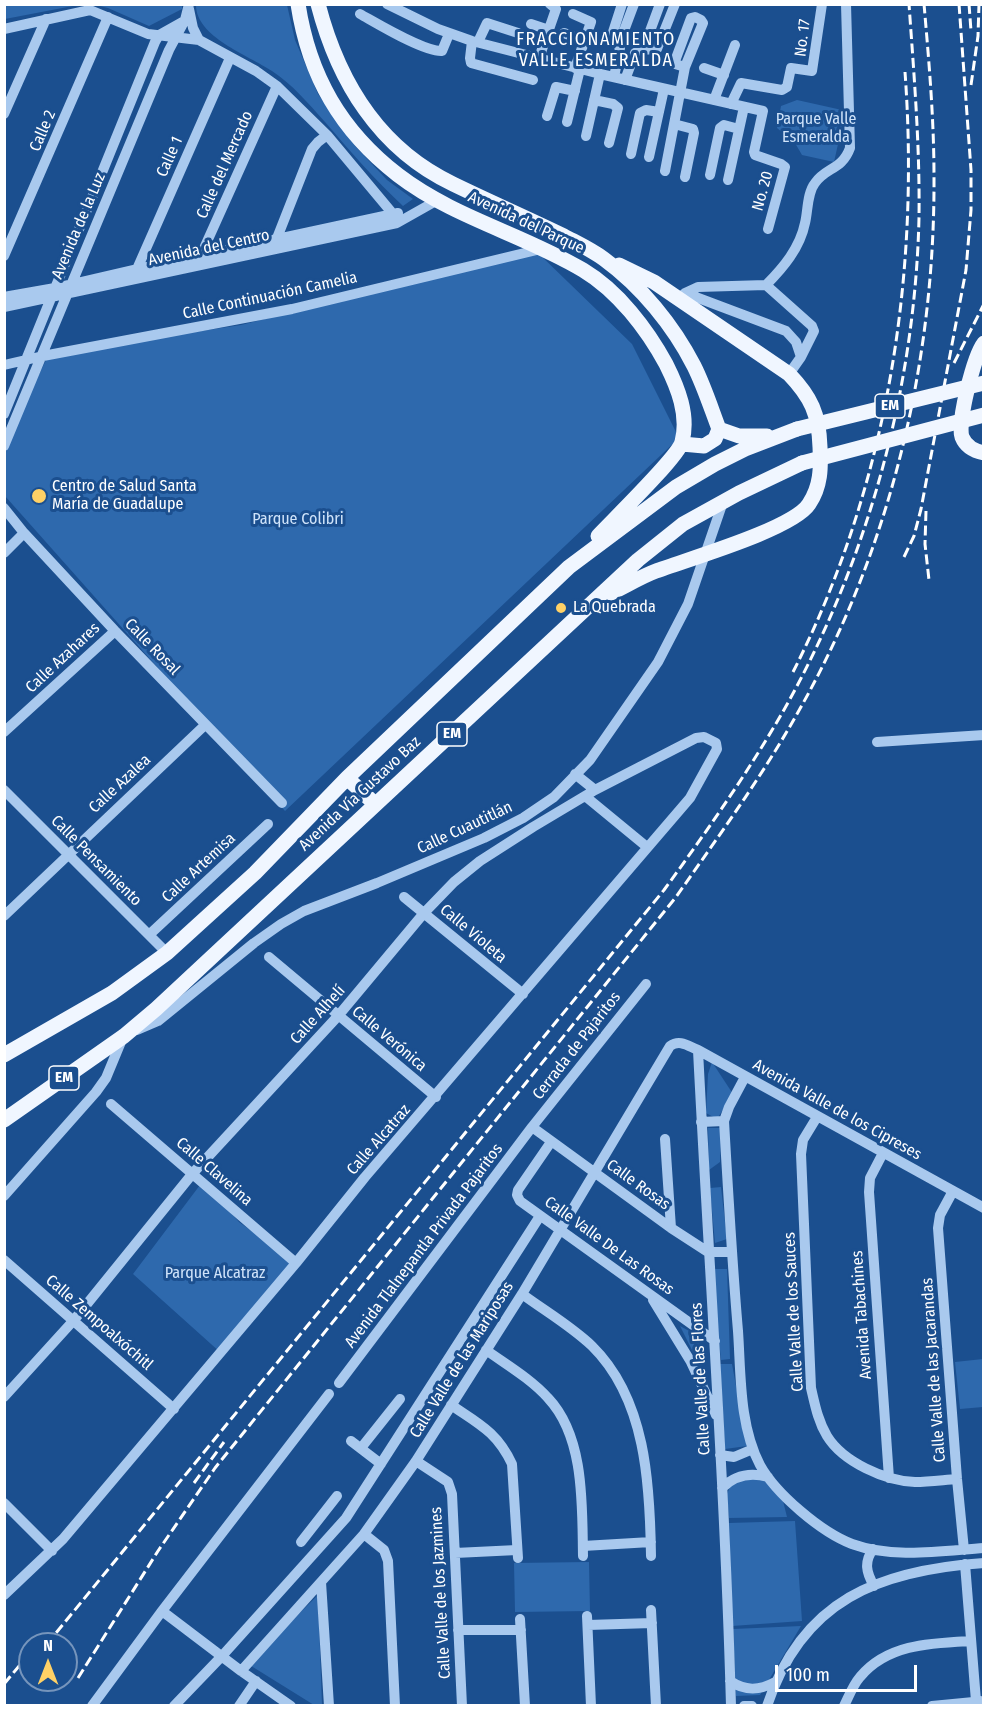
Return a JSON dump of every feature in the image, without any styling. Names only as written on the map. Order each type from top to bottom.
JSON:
[{"type":"main road","name":"Avenida del Parque","points":[[298,4],[310,57],[320,82],[333,106],[351,130],[373,153],[398,175],[435,201],[585,271],[610,290],[633,315],[674,380],[684,412],[682,444]]},
{"type":"main road","name":"Avenida del Parque","points":[[318,4],[340,70],[354,96],[379,128],[413,160],[450,183],[537,222],[603,258],[634,285],[657,309],[683,346],[703,387],[719,429]]},
{"type":"main road","points":[[597,600],[654,572],[793,519],[808,506],[818,488],[821,471],[819,428],[814,409],[805,391],[789,374],[682,296],[641,274],[603,258]]},
{"type":"main road","points":[[984,343],[973,365],[960,428],[963,440],[971,450],[984,453]]},
{"type":"main road","name":"Avenida Vía Gustavo Baz","points":[[167,953],[255,873],[347,778],[569,567],[676,487],[715,464],[776,436],[984,383]]},
{"type":"main road","name":"Avenida Vía Gustavo Baz","points":[[124,1036],[282,893],[638,560],[683,524],[802,463],[984,415]]},
{"type":"main road","points":[[569,567],[682,444],[704,446],[715,439],[719,429],[739,436],[776,436]]},
{"type":"main road","points":[[347,778],[375,804]]},
{"type":"main road","name":"EM","points":[[4,1055],[112,993],[167,953]]},
{"type":"main road","name":"EM","points":[[4,1120],[124,1036]]},
{"type":"street","points":[[387,4],[449,34],[475,42],[744,107],[728,180]]},
{"type":"street","points":[[539,58],[556,9],[550,4]]},
{"type":"street","points":[[619,44],[612,32],[622,4]]},
{"type":"street","points":[[619,78],[619,44],[634,4]]},
{"type":"street","points":[[643,50],[660,4]]},
{"type":"street","points":[[619,78],[635,53],[657,49],[675,4]]},
{"type":"street","name":"No. 17","points":[[731,104],[741,83],[782,90],[787,87],[791,68],[812,71],[822,4]]},
{"type":"street","points":[[766,285],[783,267],[796,247],[805,226],[811,189],[815,182],[840,164],[846,158],[850,148],[846,4]]},
{"type":"street","points":[[4,29],[90,10],[140,32],[199,40],[256,71],[277,86],[327,135],[395,218]]},
{"type":"street","points":[[159,35],[188,11],[199,40]]},
{"type":"street","name":"Avenida de la Luz","points":[[4,446],[188,11]]},
{"type":"street","points":[[360,14],[438,52],[445,49],[449,34]]},
{"type":"street","points":[[567,122],[584,41],[591,22],[573,14]]},
{"type":"street","name":"Calle 2","points":[[4,256],[108,17]]},
{"type":"street","points":[[4,114],[46,19]]},
{"type":"street","points":[[518,33],[487,23],[475,42],[470,58],[471,63],[534,80]]},
{"type":"street","points":[[531,24],[549,30]]},
{"type":"street","points":[[564,33],[584,41]]},
{"type":"street","name":"Avenida de la Luz","points":[[4,414],[159,35]]},
{"type":"street","points":[[714,100],[735,45]]},
{"type":"street","name":"Calle 1","points":[[137,269],[230,58]]},
{"type":"street","points":[[665,171],[685,67]]},
{"type":"street","points":[[704,68],[724,75]]},
{"type":"street","points":[[586,136],[600,74]]},
{"type":"street","name":"Calle del Mercado","points":[[201,255],[277,86]]},
{"type":"street","points":[[548,116],[556,87],[575,91]]},
{"type":"street","points":[[649,157],[664,89]]},
{"type":"street","points":[[594,100],[613,104],[618,108],[609,143]]},
{"type":"street","name":"No. 20","points":[[744,107],[763,111],[755,155],[785,167],[768,229]]},
{"type":"street","points":[[631,154],[640,113],[646,110],[659,112]]},
{"type":"street","points":[[674,124],[693,129],[694,133],[685,177]]},
{"type":"street","points":[[710,175],[720,128],[724,125],[739,129]]},
{"type":"street","points":[[277,238],[312,149],[327,135]]},
{"type":"street","name":"Avenida del Centro","points":[[4,307],[69,289],[395,218],[417,212],[435,201]]},
{"type":"street","name":"Avenida del Centro","points":[[69,289],[137,269],[277,238],[395,218]]},
{"type":"street","name":"Calle Continuación Camelia","points":[[4,365],[292,309],[541,249]]},
{"type":"street","points":[[682,296],[698,287],[766,285],[812,326],[813,335],[789,374]]},
{"type":"street","name":"Avenida del Centro","points":[[4,297],[53,293]]},
{"type":"street","points":[[682,296],[786,331],[796,342],[801,357]]},
{"type":"street","name":"Calle Cuautitlán","points":[[124,1036],[158,1021],[281,924],[304,911],[484,838],[523,818],[554,797],[590,760],[658,662],[688,604],[723,502]]},
{"type":"street","name":"Calle Rosal","points":[[4,508],[24,533],[115,631],[282,803]]},
{"type":"street","points":[[4,553],[24,533]]},
{"type":"street","name":"Calle Azahares","points":[[4,732],[115,631]]},
{"type":"street","name":"Calle Azalea","points":[[4,916],[205,725]]},
{"type":"street","points":[[877,742],[984,735]]},
{"type":"street","name":"Calle Alhelí","points":[[4,1397],[74,1320],[193,1173],[338,1016],[424,913],[454,882],[480,861],[590,793],[696,738],[704,737],[716,743]]},
{"type":"street","name":"Calle Alcatraz","points":[[4,1595],[52,1551],[174,1409],[365,1177],[436,1097],[690,798],[717,749],[716,743]]},
{"type":"street","points":[[575,774],[590,793],[647,847]]},
{"type":"street","name":"Calle Pensamiento","points":[[4,790],[167,953]]},
{"type":"street","name":"Calle Artemisa","points":[[150,934],[268,824]]},
{"type":"street","name":"Calle Violeta","points":[[404,897],[523,994]]},
{"type":"street","name":"Calle Verónica","points":[[269,957],[436,1097]]},
{"type":"street","name":"Cerrada de Pajaritos","points":[[532,1127],[646,984]]},
{"type":"street","points":[[4,1196],[96,1092],[106,1078],[124,1036]]},
{"type":"street","name":"Avenida Valle de los Cipreses","points":[[675,1042],[681,1042],[698,1050],[984,1208]]},
{"type":"street","name":"Calle Valle de las Mariposas","points":[[241,1671],[364,1534],[416,1461],[522,1294],[670,1046],[675,1042]]},
{"type":"street","name":"Calle Valle de las Flores","points":[[698,1050],[715,1341],[731,1706]]},
{"type":"street","points":[[745,1077],[724,1121],[745,1412],[753,1449],[768,1477],[799,1510],[822,1529],[854,1544],[873,1549],[917,1552],[984,1548]]},
{"type":"street","name":"Calle Clavelina","points":[[111,1104],[296,1263]]},
{"type":"street","name":"Calle Valle de los Sauces","points":[[817,1116],[803,1140],[801,1154],[812,1388],[816,1414],[828,1438],[864,1468],[889,1478],[914,1482],[957,1479]]},
{"type":"street","points":[[701,1122],[724,1121]]},
{"type":"street","name":"Calle Rosas","points":[[532,1127],[670,1228],[708,1252]]},
{"type":"street","name":"Avenida Tlalnepantla Privada Pajaritos","points":[[339,1383],[532,1127]]},
{"type":"street","points":[[665,1139],[670,1228]]},
{"type":"street","name":"Calle Valle De Las Rosas","points":[[551,1142],[518,1190],[517,1195],[520,1201],[715,1341]]},
{"type":"street","name":"Avenida Tabachines","points":[[884,1153],[870,1178],[869,1192],[889,1478]]},
{"type":"street","name":"Calle Valle de las Jacarandas","points":[[953,1191],[940,1215],[938,1228],[964,1550]]},
{"type":"street","name":"Calle Valle de las Mariposas","points":[[174,1706],[346,1518],[540,1216]]},
{"type":"street","points":[[708,1252],[732,1252]]},
{"type":"street","name":"Calle Zempoalxóchitl","points":[[4,1260],[174,1409]]},
{"type":"street","points":[[522,1294],[592,1346],[620,1383],[637,1425],[642,1446],[651,1556]]},
{"type":"street","points":[[648,1294],[691,1362],[718,1421]]},
{"type":"street","points":[[486,1350],[533,1383],[550,1399],[562,1418],[577,1456],[583,1551],[651,1542]]},
{"type":"street","points":[[92,1706],[329,1394]]},
{"type":"street","points":[[361,1448],[400,1399]]},
{"type":"street","points":[[451,1405],[493,1433],[506,1450],[512,1464],[517,1554],[455,1553]]},
{"type":"street","points":[[351,1441],[381,1464]]},
{"type":"street","points":[[720,1455],[734,1457],[753,1449]]},
{"type":"street","name":"Calle Valle de los Jazmines","points":[[416,1461],[448,1482],[451,1487],[462,1706]]},
{"type":"street","points":[[722,1488],[728,1482],[743,1475],[768,1477]]},
{"type":"street","points":[[302,1542],[337,1496]]},
{"type":"street","points":[[4,1503],[52,1551]]},
{"type":"street","points":[[309,1532],[324,1543]]},
{"type":"street","points":[[364,1534],[384,1550],[388,1561],[395,1706]]},
{"type":"street","points":[[873,1549],[866,1564],[866,1571],[874,1586]]},
{"type":"street","points":[[767,1706],[775,1682],[802,1638],[814,1622],[826,1613],[858,1592],[914,1572],[984,1563]]},
{"type":"street","points":[[933,1706],[980,1701],[971,1641],[965,1564]]},
{"type":"street","points":[[321,1582],[329,1706]]},
{"type":"street","points":[[651,1610],[656,1706]]},
{"type":"street","points":[[162,1611],[291,1706]]},
{"type":"street","points":[[591,1706],[588,1621],[652,1623]]},
{"type":"street","points":[[458,1630],[520,1624],[525,1706]]},
{"type":"street","points":[[844,1706],[859,1677],[876,1662],[896,1651],[923,1643],[971,1641]]},
{"type":"street","points":[[239,1706],[256,1681]]},
{"type":"street","points":[[730,1681],[752,1689],[775,1682]]},
{"type":"street","points":[[744,1706],[752,1706]]},
{"type":"green space","points":[[5,4],[78,4],[78,5],[5,19]]},
{"type":"green space","points":[[96,5],[182,5],[182,9],[149,26]]},
{"type":"green space","points":[[196,5],[287,5],[295,40],[318,94],[355,146],[387,180],[413,199],[403,206],[286,82],[272,71],[225,44],[204,27],[198,16]]},
{"type":"green space","name":"Parque Valle Esmeralda","points":[[797,100],[842,110],[843,122],[834,162],[802,155],[795,143],[777,128],[781,106]]},
{"type":"green space","name":"Parque Colibri","points":[[536,251],[632,344],[679,438],[285,811],[5,496],[4,445],[49,354],[241,325]]},
{"type":"green space","points":[[712,1062],[733,1094],[717,1119],[706,1113],[708,1074]]},
{"type":"green space","points":[[708,1128],[721,1128],[720,1162],[709,1170]]},
{"type":"green space","name":"Parque Alcatraz","points":[[203,1181],[239,1222],[296,1263],[221,1353],[133,1274]]},
{"type":"green space","points":[[721,1187],[727,1239],[715,1243],[710,1188]]},
{"type":"green space","points":[[712,1269],[727,1269],[730,1359],[721,1360]]},
{"type":"green space","points":[[680,1326],[702,1338],[702,1370]]},
{"type":"green space","points":[[983,1359],[983,1407],[960,1409],[955,1362]]},
{"type":"green space","points":[[720,1364],[732,1364],[747,1446],[725,1449]]},
{"type":"green space","points":[[743,1476],[767,1480],[783,1501],[787,1517],[729,1518],[727,1494],[732,1482]]},
{"type":"green space","points":[[795,1521],[802,1621],[732,1626],[729,1523]]},
{"type":"green space","points":[[589,1562],[590,1611],[515,1612],[514,1563]]},
{"type":"green space","points":[[318,1595],[322,1705],[314,1705],[248,1664]]},
{"type":"green space","points":[[801,1626],[760,1695],[736,1696],[733,1629]]},
{"type":"railway","points":[[57,1632],[664,890],[727,801],[785,708],[840,593],[863,533],[882,471],[897,409],[908,345],[919,218],[918,138],[909,4]]},
{"type":"railway","points":[[78,1678],[158,1551],[215,1468],[676,897],[769,761],[830,652],[858,587],[881,522],[901,454],[916,386],[926,316],[932,247],[934,177],[924,4]]},
{"type":"railway","points":[[904,557],[914,536],[921,509],[966,270],[971,210],[971,170],[959,4]]},
{"type":"railway","points":[[969,4],[971,31]]},
{"type":"railway","points":[[971,85],[978,36],[979,4]]},
{"type":"railway","points":[[793,672],[825,602],[852,529],[874,455],[890,380],[901,303],[907,226],[908,149],[905,72]]},
{"type":"railway","points":[[954,363],[984,304]]},
{"type":"railway","points":[[926,511],[925,544],[929,580]]},
{"type":"railway","points":[[194,1483],[224,1442]]},
{"type":"railway","points":[[4,1684],[18,1667]]},
{"type":"place","name":"Centro de Salud Santa María de Guadalupe","points":[[39,496]]},
{"type":"place","name":"La Quebrada","points":[[561,608]]},
{"type":"district","name":"FRACCIONAMIENTO VALLE ESMERALDA","points":[[596,50]]}]
